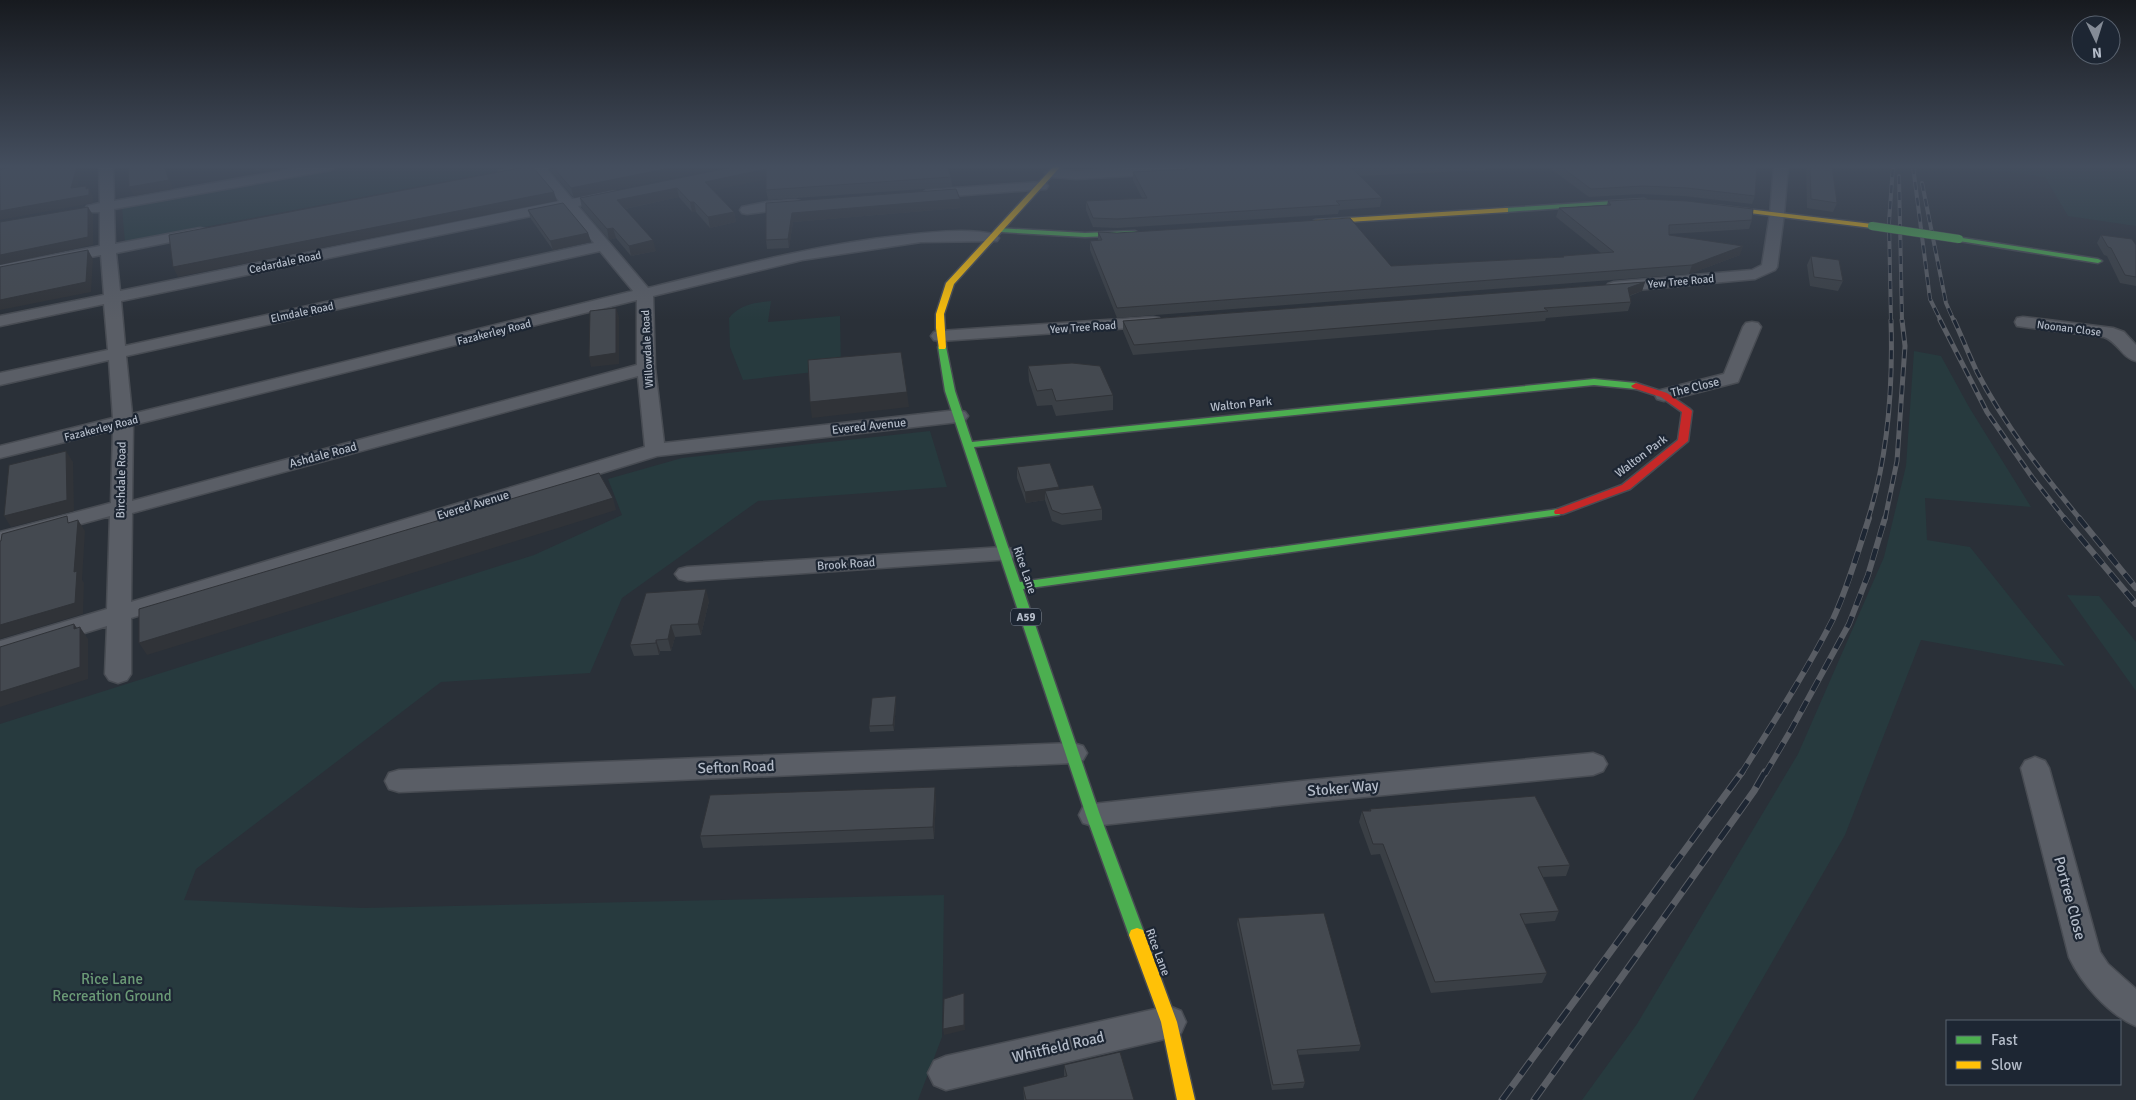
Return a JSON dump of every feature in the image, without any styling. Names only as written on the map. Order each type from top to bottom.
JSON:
[{"type":"main road","name":"Rice Lane","points":[[1012,217],[950,283],[945,293],[938,319],[944,363],[958,416],[1093,815],[1169,1022],[1186,1100]]},
{"type":"main road","points":[[1306,222],[1378,217]]},
{"type":"main road","points":[[1804,217],[2098,261]]},
{"type":"main road","points":[[997,234],[1084,235],[1147,233]]},
{"type":"main road","name":"Walton Park","points":[[968,445],[1594,382],[1639,386],[1664,395],[1687,412],[1683,441],[1626,487],[1561,512],[1016,586]]},
{"type":"street","name":"Birchdale Road","points":[[107,217],[111,298],[123,422],[118,674]]},
{"type":"street","name":"Cedardale Road","points":[[0,321],[504,217]]},
{"type":"street","name":"Willowdale Road","points":[[580,217],[644,295],[646,368],[655,450]]},
{"type":"street","name":"Yew Tree Road","points":[[1596,288],[1755,274],[1769,267],[1777,217]]},
{"type":"street","points":[[0,270],[213,230]]},
{"type":"street","name":"Fazakerley Road","points":[[0,452],[802,255],[880,244],[997,234]]},
{"type":"street","name":"Elmdale Road","points":[[0,379],[603,246]]},
{"type":"street","name":"Yew Tree Road","points":[[940,336],[1173,320]]},
{"type":"street","name":"Noonan Close","points":[[2023,322],[2107,332],[2118,336],[2136,356]]},
{"type":"street","name":"The Close","points":[[1664,395],[1732,378],[1752,326]]},
{"type":"street","name":"Ashdale Road","points":[[0,539],[120,507],[142,504],[646,368]]},
{"type":"street","name":"Evered Avenue","points":[[0,650],[655,450],[958,416]]},
{"type":"street","name":"Brook Road","points":[[687,574],[1004,554]]},
{"type":"street","name":"Sefton Road","points":[[399,781],[1073,752]]},
{"type":"street","name":"Stoker Way","points":[[1093,815],[1312,791],[1593,764]]},
{"type":"street","name":"Portree Close","points":[[2035,768],[2085,958],[2096,974],[2136,1010]]},
{"type":"street","name":"Whitfield Road","points":[[946,1073],[1169,1022]]},
{"type":"green space","points":[[123,217],[255,217],[125,242]]},
{"type":"green space","points":[[2077,217],[2136,217],[2136,226]]},
{"type":"green space","points":[[771,301],[768,322],[840,316],[841,369],[743,380],[730,347],[729,318],[743,307]]},
{"type":"green space","points":[[1914,351],[1941,356],[1969,407],[2031,507],[1925,498],[1927,540],[1970,547],[2065,666],[1921,640],[1845,835],[1693,1100],[1582,1100],[1637,1024],[1798,754],[1884,557],[1906,466]]},
{"type":"green space","name":"Rice Lane Recreation Ground","points":[[930,431],[947,487],[758,501],[622,598],[590,673],[441,682],[196,869],[184,900],[363,908],[944,895],[942,1037],[918,1100],[0,1100],[0,724],[534,555],[622,515],[608,479],[682,458]]},
{"type":"green space","points":[[2067,595],[2099,596],[2136,642],[2136,691]]},
{"type":"building","points":[[27,217],[88,217],[88,237],[0,255],[0,222]]},
{"type":"building","points":[[262,217],[425,217],[173,267],[169,235]]},
{"type":"building","points":[[533,217],[575,217],[588,233],[550,241]]},
{"type":"building","points":[[597,217],[633,217],[653,240],[629,246],[613,228],[607,229]]},
{"type":"building","points":[[766,217],[791,217],[788,239],[766,240]]},
{"type":"building","points":[[1093,217],[1144,217],[1117,219]]},
{"type":"building","points":[[1571,217],[1752,217],[1752,220],[1669,225],[1669,235],[1743,246],[1692,265],[1117,308],[1090,241],[1102,240],[1098,232],[1117,233],[1350,218],[1391,266],[1564,257],[1614,252]]},
{"type":"building","points":[[2101,235],[2132,239],[2136,245],[2136,277],[2125,275],[2111,248],[2108,247]]},
{"type":"building","points":[[88,250],[86,282],[0,300],[0,267]]},
{"type":"building","points":[[1811,256],[1839,260],[1843,281],[1814,277]]},
{"type":"building","points":[[1645,282],[1628,288],[1631,302],[1544,308],[1548,311],[1134,345],[1123,321]]},
{"type":"building","points":[[616,308],[616,353],[589,357],[590,311]]},
{"type":"building","points":[[901,352],[907,392],[810,402],[808,360]]},
{"type":"building","points":[[1072,363],[1100,366],[1113,395],[1056,401],[1052,389],[1037,391],[1028,366]]},
{"type":"building","points":[[66,451],[67,500],[4,516],[9,465]]},
{"type":"building","points":[[1050,463],[1059,487],[1025,492],[1017,467]]},
{"type":"building","points":[[599,473],[613,498],[139,643],[139,609]]},
{"type":"building","points":[[1093,485],[1102,509],[1062,514],[1052,510],[1045,491]]},
{"type":"building","points":[[67,516],[68,523],[78,520],[74,572],[77,571],[75,603],[0,625],[0,541],[2,534]]},
{"type":"building","points":[[706,589],[698,624],[671,625],[668,639],[656,640],[656,643],[630,645],[646,593]]},
{"type":"building","points":[[74,624],[74,629],[80,627],[80,667],[0,692],[0,647]]},
{"type":"building","points":[[896,696],[893,725],[869,726],[872,698]]},
{"type":"building","points":[[935,787],[933,827],[700,836],[710,795]]},
{"type":"building","points":[[1535,796],[1570,865],[1538,867],[1559,911],[1520,914],[1547,973],[1435,982],[1383,844],[1373,844],[1362,811]]},
{"type":"building","points":[[1324,913],[1361,1045],[1297,1050],[1305,1082],[1273,1085],[1238,918]]},
{"type":"building","points":[[964,993],[964,1025],[943,1029],[944,999]]},
{"type":"building","points":[[1120,1052],[1134,1100],[1026,1100],[1023,1087],[1067,1076],[1064,1065]]},
{"type":"railway","points":[[1889,217],[1891,321]]},
{"type":"railway","points":[[1900,217],[1902,321]]},
{"type":"railway","points":[[1920,217],[1930,299],[1941,321]]},
{"type":"railway","points":[[1929,217],[1946,303],[1954,321]]},
{"type":"railway","points":[[1885,519],[1897,461],[1905,346],[1902,320]]},
{"type":"railway","points":[[1940,320],[1987,412],[2032,477],[2065,519]]},
{"type":"railway","points":[[1954,320],[1977,372],[1999,411],[2038,466],[2080,519]]},
{"type":"railway","points":[[1868,519],[1885,446],[1890,395],[1891,321]]},
{"type":"railway","points":[[1741,774],[1823,639],[1848,582],[1869,518]]},
{"type":"railway","points":[[1765,774],[1849,624],[1868,575],[1885,518]]},
{"type":"railway","points":[[2064,518],[2136,604]]},
{"type":"railway","points":[[2079,518],[2136,588]]},
{"type":"railway","points":[[1502,1100],[1742,772]]},
{"type":"railway","points":[[1534,1100],[1754,791],[1765,772]]},
{"type":"traffic: fast","points":[[1872,226],[1959,239]]},
{"type":"traffic: fast","points":[[1001,230],[1085,235],[1135,233]]},
{"type":"traffic: fast","points":[[1959,239],[2098,261]]},
{"type":"traffic: fast","points":[[942,347],[950,391],[1093,815],[1137,935]]},
{"type":"traffic: fast","points":[[968,445],[1594,382],[1636,386]]},
{"type":"traffic: fast","points":[[1016,586],[1559,512]]},
{"type":"traffic: slow","points":[[942,347],[940,314],[950,283],[1011,217]]},
{"type":"traffic: slow","points":[[1315,222],[1389,217]]},
{"type":"traffic: slow","points":[[1801,217],[1872,226]]},
{"type":"traffic: slow","points":[[1137,935],[1169,1022],[1186,1100]]},
{"type":"traffic: jam","points":[[1559,512],[1626,487],[1683,441],[1687,411],[1664,395],[1636,386]]}]
